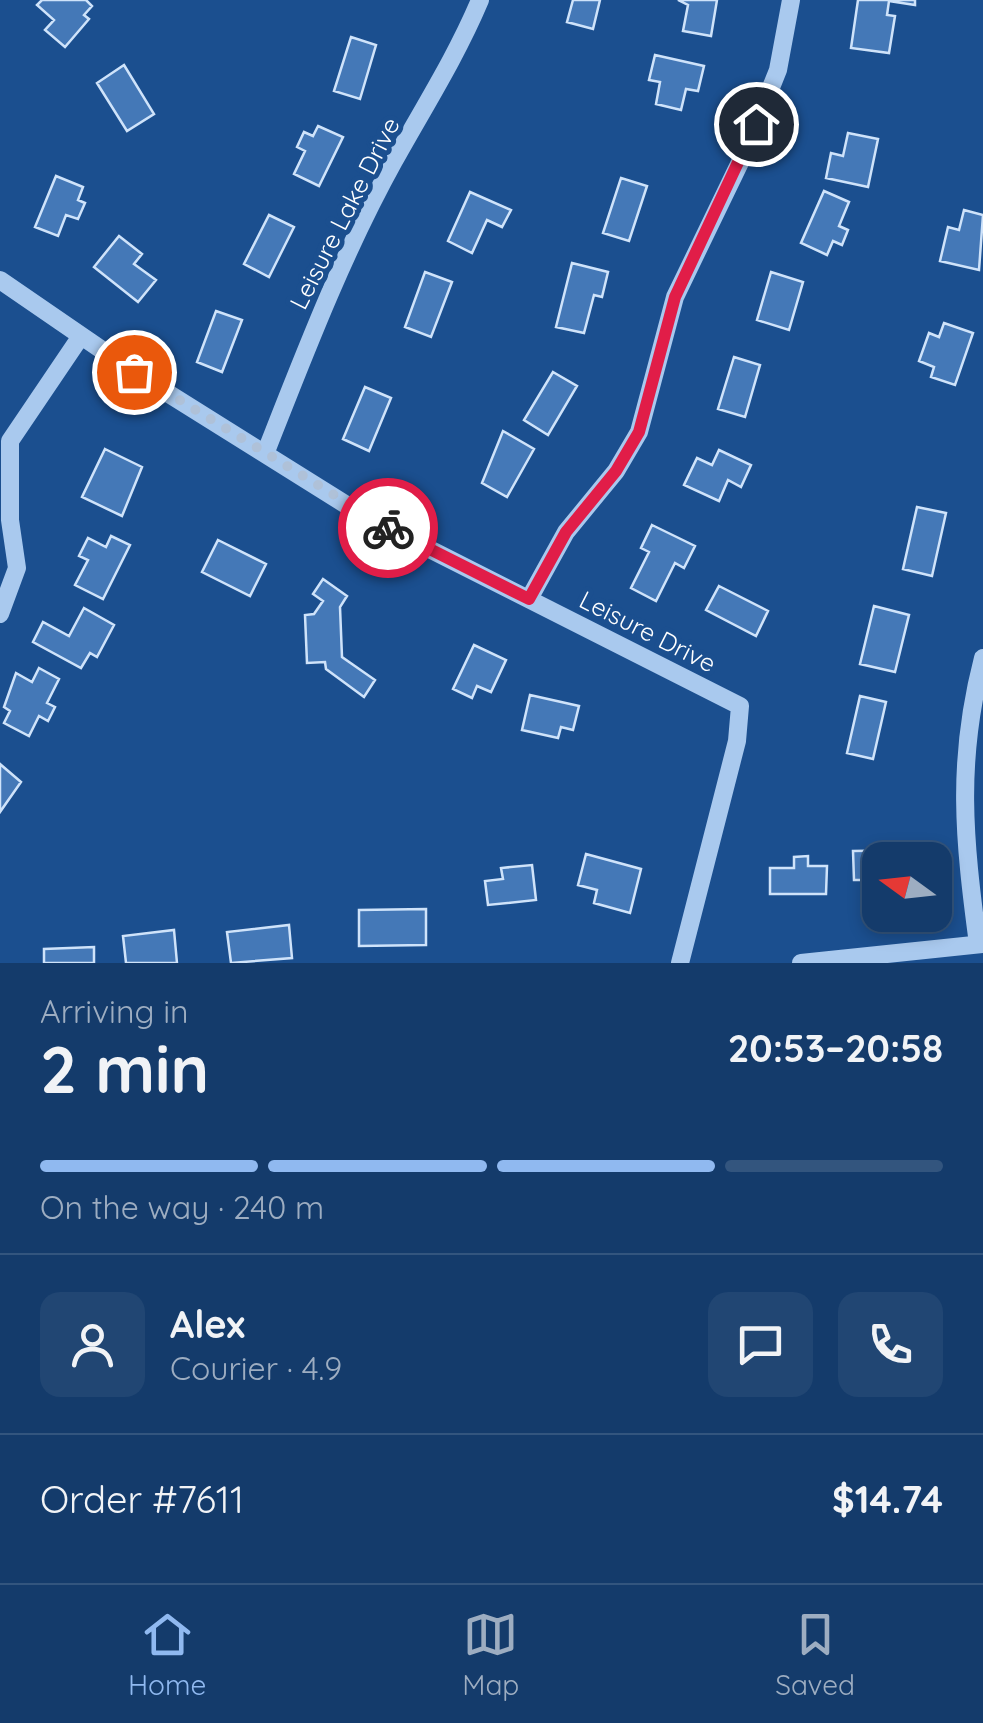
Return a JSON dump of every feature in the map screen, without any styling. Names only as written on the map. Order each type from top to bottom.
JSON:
[{"type":"street","name":"Leisure Lake Drive","points":[[265,454],[322,308],[393,162],[452,66],[480,0]]},
{"type":"street","points":[[529,599],[566,532],[616,471],[639,432],[675,297],[722,202],[771,86],[791,0]]},
{"type":"street","name":"Leisure Drive","points":[[0,280],[364,516],[740,706],[737,740],[680,963]]},
{"type":"street","points":[[0,614],[16,568],[10,520],[10,441],[82,336]]},
{"type":"street","points":[[801,963],[936,956],[980,944],[963,793],[965,740],[983,658]]},
{"type":"building","points":[[42,0],[86,0],[92,6],[84,15],[89,19],[65,47],[45,30],[54,20],[37,5]]},
{"type":"building","points":[[573,0],[600,0],[593,29],[567,22]]},
{"type":"building","points":[[678,0],[717,0],[711,36],[683,31],[688,5]]},
{"type":"building","points":[[858,0],[915,0],[915,5],[889,1],[887,15],[895,16],[889,53],[851,48]]},
{"type":"building","points":[[351,37],[376,45],[360,99],[334,91]]},
{"type":"building","points":[[655,55],[704,66],[698,91],[686,89],[681,110],[656,104],[660,82],[649,80]]},
{"type":"building","points":[[124,65],[154,114],[127,131],[97,83]]},
{"type":"building","points":[[318,126],[343,137],[319,186],[294,174],[305,151],[297,147],[304,132],[313,136]]},
{"type":"building","points":[[848,133],[878,139],[868,187],[826,178],[831,153],[843,156]]},
{"type":"building","points":[[56,176],[83,187],[78,200],[85,203],[78,219],[66,215],[58,236],[35,227]]},
{"type":"building","points":[[621,178],[647,186],[629,241],[603,233]]},
{"type":"building","points":[[824,191],[849,202],[839,226],[848,230],[842,245],[833,241],[827,255],[801,243]]},
{"type":"building","points":[[470,192],[511,210],[502,227],[487,220],[472,253],[448,241]]},
{"type":"building","points":[[964,210],[983,215],[979,270],[940,261],[948,227],[959,230]]},
{"type":"building","points":[[269,215],[294,227],[269,277],[244,264]]},
{"type":"building","points":[[119,236],[142,254],[134,264],[156,280],[138,302],[94,267]]},
{"type":"building","points":[[572,263],[608,272],[602,297],[594,295],[584,333],[556,327]]},
{"type":"building","points":[[425,272],[452,282],[431,337],[405,327]]},
{"type":"building","points":[[771,272],[803,282],[789,330],[757,320]]},
{"type":"building","points":[[216,311],[242,320],[222,372],[197,362]]},
{"type":"building","points":[[944,323],[973,333],[955,385],[931,377],[934,367],[919,361],[929,333],[939,337]]},
{"type":"building","points":[[734,357],[760,365],[745,417],[718,409]]},
{"type":"building","points":[[553,372],[577,386],[548,435],[524,420]]},
{"type":"building","points":[[365,387],[391,398],[369,451],[343,439]]},
{"type":"building","points":[[503,431],[534,449],[507,497],[482,483]]},
{"type":"building","points":[[105,449],[142,467],[122,516],[82,497]]},
{"type":"building","points":[[719,450],[751,465],[741,487],[728,480],[719,501],[684,485],[697,458],[712,465]]},
{"type":"building","points":[[917,507],[946,513],[932,576],[903,569]]},
{"type":"building","points":[[652,525],[695,546],[684,568],[675,563],[656,601],[631,588],[649,552],[641,548]]},
{"type":"building","points":[[111,536],[130,545],[103,599],[75,585],[88,560],[79,556],[88,538],[106,547]]},
{"type":"building","points":[[218,540],[266,564],[250,596],[202,572]]},
{"type":"building","points":[[323,579],[347,596],[340,607],[342,657],[375,680],[364,697],[326,669],[325,662],[307,663],[305,615],[314,614],[323,601],[313,594]]},
{"type":"building","points":[[719,586],[768,611],[756,636],[706,610]]},
{"type":"building","points":[[874,606],[909,615],[895,672],[860,664]]},
{"type":"building","points":[[84,608],[114,625],[97,657],[90,653],[81,668],[33,642],[43,622],[69,636]]},
{"type":"building","points":[[474,645],[506,660],[491,692],[477,686],[472,698],[453,689]]},
{"type":"building","points":[[39,668],[59,679],[47,703],[55,707],[48,721],[39,716],[29,736],[4,723],[10,711],[4,707],[16,673],[32,682]]},
{"type":"building","points":[[530,695],[579,706],[573,730],[561,727],[558,738],[522,730]]},
{"type":"building","points":[[860,696],[886,702],[873,759],[847,753]]},
{"type":"building","points":[[0,764],[21,782],[0,812]]},
{"type":"building","points":[[853,851],[862,851],[862,880],[854,880]]},
{"type":"building","points":[[586,854],[641,869],[630,913],[594,903],[597,890],[578,885]]},
{"type":"building","points":[[808,856],[808,866],[827,866],[826,894],[770,894],[770,868],[794,868],[794,857]]},
{"type":"building","points":[[532,865],[536,900],[488,905],[485,881],[503,879],[501,868]]},
{"type":"building","points":[[426,909],[426,945],[359,946],[359,910]]},
{"type":"building","points":[[289,925],[292,958],[231,963],[227,932]]},
{"type":"building","points":[[174,930],[177,963],[126,963],[123,936]]},
{"type":"building","points":[[94,947],[94,963],[44,963],[44,949]]},
{"type":"way so far","points":[[134,372],[388,528]]},
{"type":"route","points":[[388,528],[529,599],[566,532],[616,471],[639,432],[675,297],[756,124]]}]
